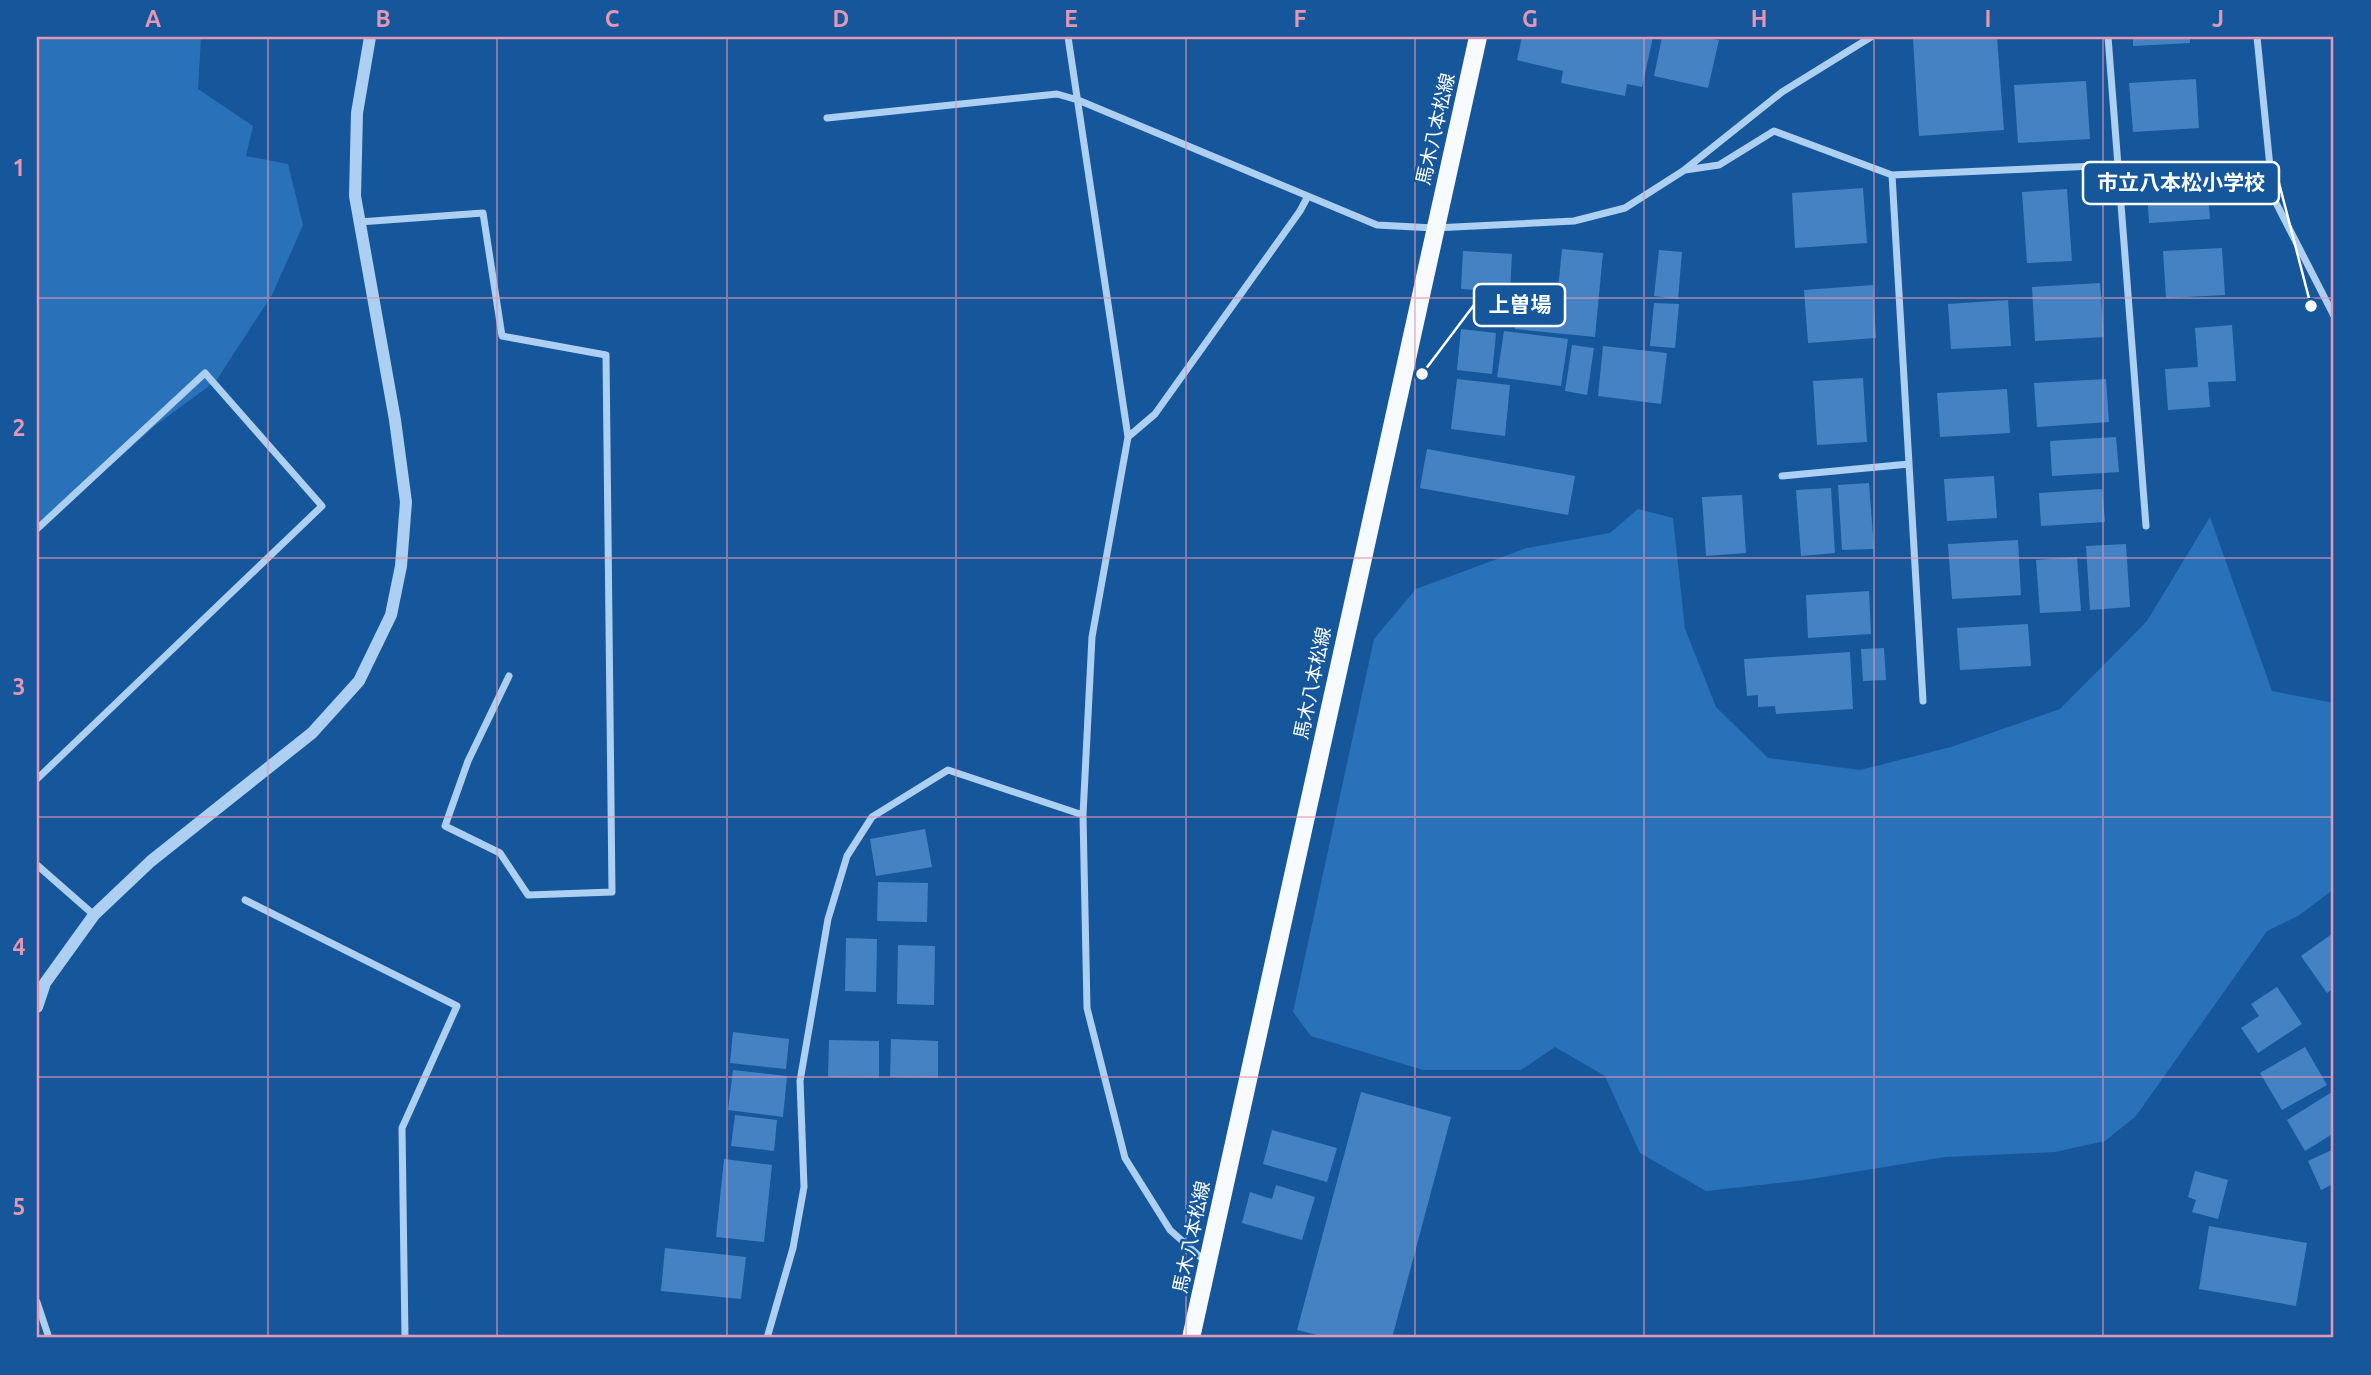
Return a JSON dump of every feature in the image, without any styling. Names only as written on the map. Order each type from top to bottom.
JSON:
[{"type":"main road","name":"馬木八本松線","points":[[1191,1338],[1478,37]]},
{"type":"street","points":[[37,1007],[45,983],[94,915],[151,861],[312,733],[359,681],[391,615],[401,566],[406,502],[395,420],[355,196],[357,113],[370,37]]},
{"type":"street","points":[[1068,37],[1128,438],[1093,636],[1083,815],[1087,1008],[1125,1157],[1170,1230],[1206,1262]]},
{"type":"street","points":[[827,118],[1057,94],[1078,100],[1377,225],[1434,228],[1574,221],[1625,208],[1684,171],[1782,92],[1871,37]]},
{"type":"street","points":[[2108,37],[2146,526]]},
{"type":"street","points":[[2257,37],[2273,197],[2334,316]]},
{"type":"street","points":[[1684,171],[1719,165],[1774,131],[1892,175],[2118,165]]},
{"type":"street","points":[[1892,175],[1923,701]]},
{"type":"street","points":[[1128,438],[1155,414],[1308,196]]},
{"type":"street","points":[[359,222],[483,212],[502,336],[606,355],[612,892],[528,895],[500,853],[445,826],[468,761],[509,676]]},
{"type":"street","points":[[37,529],[205,373],[323,506],[37,779]]},
{"type":"street","points":[[1782,476],[1909,464]]},
{"type":"street","points":[[767,1338],[793,1248],[804,1186],[800,1081],[828,919],[847,856],[872,817],[948,770],[1083,815]]},
{"type":"street","points":[[37,865],[94,915]]},
{"type":"street","points":[[244,900],[457,1006],[402,1128],[405,1338]]},
{"type":"street","points":[[37,1302],[49,1338]]},
{"type":"shaded area","points":[[37,37],[201,37],[198,89],[253,126],[246,156],[288,164],[303,225],[272,295],[216,381],[156,425],[37,531]]},
{"type":"shaded area","points":[[1638,509],[1673,518],[1685,629],[1716,707],[1768,758],[1860,770],[1951,747],[2060,709],[2147,621],[2210,517],[2272,691],[2334,703],[2334,889],[2298,916],[2267,931],[2136,1116],[2105,1141],[2055,1152],[1945,1157],[1805,1180],[1706,1191],[1640,1153],[1605,1076],[1555,1047],[1521,1070],[1423,1070],[1311,1036],[1293,1012],[1374,639],[1416,589],[1527,548],[1610,533]]},
{"type":"building","points":[[1522,37],[1653,37],[1642,87],[1627,84],[1625,96],[1561,83],[1563,71],[1517,60]]},
{"type":"building","points":[[1662,37],[1705,37],[1719,40],[1708,88],[1654,76]]},
{"type":"building","points":[[1997,37],[2004,130],[1919,136],[1913,39]]},
{"type":"building","points":[[2133,37],[2190,37],[2190,43],[2133,46]]},
{"type":"building","points":[[2196,79],[2199,128],[2133,132],[2129,83]]},
{"type":"building","points":[[2086,81],[2090,139],[2018,143],[2014,85]]},
{"type":"building","points":[[2206,168],[2210,219],[2149,223],[2146,172]]},
{"type":"building","points":[[1863,188],[1867,243],[1795,248],[1792,193]]},
{"type":"building","points":[[2067,189],[2072,261],[2027,263],[2022,192]]},
{"type":"building","points":[[2222,248],[2225,295],[2166,298],[2163,251]]},
{"type":"building","points":[[1562,249],[1603,253],[1595,337],[1515,329],[1518,296],[1557,299]]},
{"type":"building","points":[[1659,250],[1682,252],[1678,299],[1654,296]]},
{"type":"building","points":[[1463,251],[1512,254],[1510,292],[1461,289]]},
{"type":"building","points":[[2100,283],[2104,337],[2035,341],[2032,287]]},
{"type":"building","points":[[1873,285],[1876,338],[1808,343],[1804,290]]},
{"type":"building","points":[[2008,300],[2011,346],[1951,349],[1948,304]]},
{"type":"building","points":[[1654,303],[1679,304],[1675,348],[1650,346]]},
{"type":"building","points":[[2232,325],[2236,381],[2208,382],[2210,407],[2168,410],[2165,369],[2198,367],[2195,328]]},
{"type":"building","points":[[1461,329],[1496,333],[1492,374],[1457,370]]},
{"type":"building","points":[[1504,331],[1568,339],[1561,386],[1497,377]]},
{"type":"building","points":[[1572,345],[1594,348],[1587,395],[1565,391]]},
{"type":"building","points":[[1603,346],[1667,353],[1661,404],[1598,396]]},
{"type":"building","points":[[1863,378],[1867,442],[1817,445],[1813,381]]},
{"type":"building","points":[[1457,379],[1510,385],[1505,436],[1451,429]]},
{"type":"building","points":[[2106,379],[2109,422],[2037,427],[2034,383]]},
{"type":"building","points":[[2007,389],[2010,433],[1940,437],[1937,393]]},
{"type":"building","points":[[2116,437],[2119,472],[2052,476],[2050,441]]},
{"type":"building","points":[[1427,449],[1575,476],[1568,515],[1420,488]]},
{"type":"building","points":[[1994,476],[1997,518],[1947,521],[1944,479]]},
{"type":"building","points":[[1869,483],[1874,549],[1842,550],[1838,485]]},
{"type":"building","points":[[1831,488],[1835,553],[1801,556],[1796,490]]},
{"type":"building","points":[[2102,489],[2105,522],[2041,526],[2039,493]]},
{"type":"building","points":[[1742,495],[1746,553],[1706,556],[1702,497]]},
{"type":"building","points":[[2018,540],[2021,595],[1952,599],[1948,544]]},
{"type":"building","points":[[2126,544],[2130,607],[2090,610],[2086,546]]},
{"type":"building","points":[[2077,557],[2081,611],[2040,613],[2036,560]]},
{"type":"building","points":[[1869,591],[1871,634],[1808,638],[1806,595]]},
{"type":"building","points":[[2028,624],[2031,666],[1960,670],[1957,628]]},
{"type":"building","points":[[1884,648],[1886,680],[1863,681],[1861,649]]},
{"type":"building","points":[[1850,652],[1853,709],[1776,714],[1775,706],[1758,707],[1758,695],[1747,696],[1744,659]]},
{"type":"building","points":[[925,829],[932,867],[876,876],[870,839]]},
{"type":"building","points":[[878,882],[928,883],[927,922],[877,921]]},
{"type":"building","points":[[2332,934],[2334,988],[2327,993],[2301,956]]},
{"type":"building","points":[[846,938],[877,939],[876,992],[845,991]]},
{"type":"building","points":[[898,945],[935,946],[934,1005],[897,1004]]},
{"type":"building","points":[[2277,987],[2302,1024],[2258,1053],[2241,1028],[2259,1016],[2251,1004]]},
{"type":"building","points":[[733,1032],[789,1039],[786,1069],[730,1063]]},
{"type":"building","points":[[891,1039],[938,1041],[938,1078],[890,1077]]},
{"type":"building","points":[[829,1040],[879,1041],[879,1078],[828,1077]]},
{"type":"building","points":[[2305,1047],[2327,1085],[2282,1110],[2260,1073]]},
{"type":"building","points":[[733,1070],[787,1076],[783,1117],[728,1110]]},
{"type":"building","points":[[1361,1092],[1451,1117],[1392,1338],[1329,1338],[1297,1330]]},
{"type":"building","points":[[2332,1092],[2334,1133],[2305,1151],[2287,1120]]},
{"type":"building","points":[[735,1115],[777,1120],[774,1151],[731,1146]]},
{"type":"building","points":[[1272,1130],[1337,1148],[1327,1182],[1263,1164]]},
{"type":"building","points":[[2334,1149],[2334,1192],[2331,1185],[2321,1190],[2308,1161]]},
{"type":"building","points":[[724,1159],[772,1165],[764,1242],[716,1237]]},
{"type":"building","points":[[2195,1171],[2228,1180],[2218,1219],[2192,1212],[2196,1200],[2188,1197]]},
{"type":"building","points":[[1276,1185],[1315,1197],[1302,1240],[1242,1223],[1250,1192],[1272,1199]]},
{"type":"building","points":[[2209,1226],[2307,1243],[2296,1306],[2199,1289]]},
{"type":"building","points":[[665,1248],[746,1257],[741,1299],[661,1291]]},
{"type":"place","name":"市立八本松小学校","points":[[2311,306]]},
{"type":"place","name":"上曽場","points":[[1422,374]]}]
